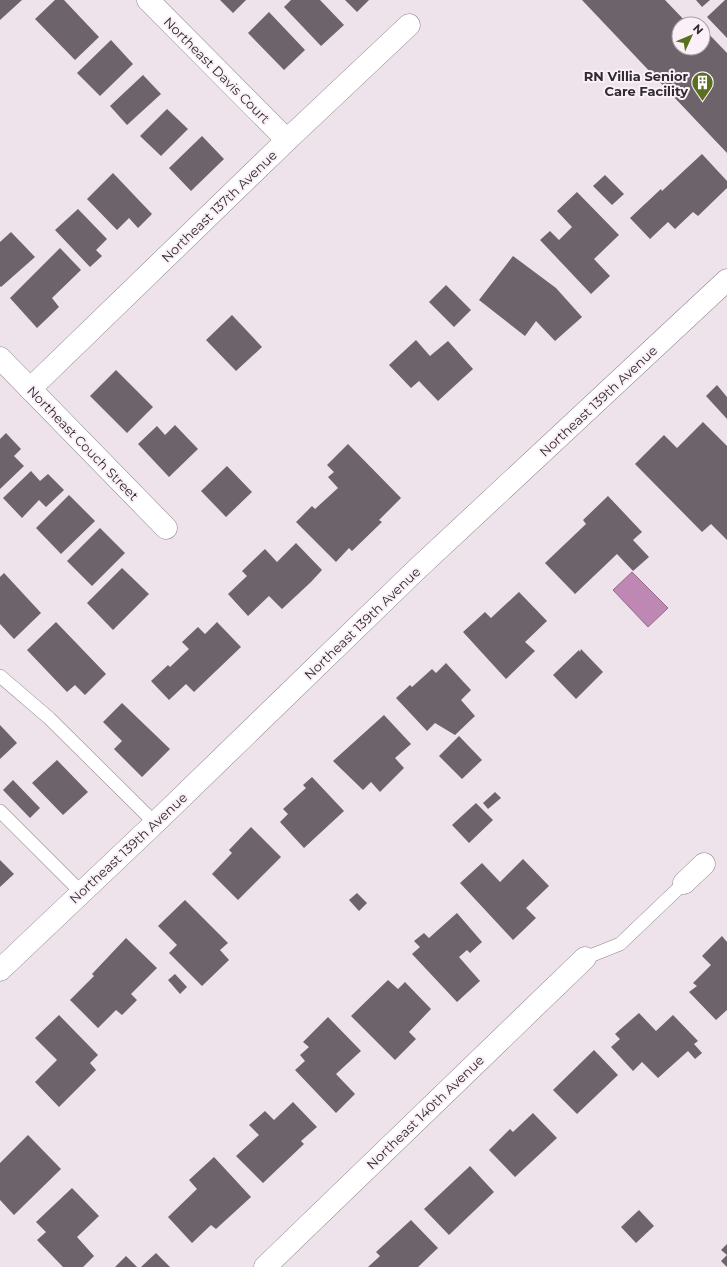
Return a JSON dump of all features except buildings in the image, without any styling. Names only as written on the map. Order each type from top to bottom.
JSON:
[{"type":"street","name":"Northeast Davis Court","points":[[148,0],[287,140]]},
{"type":"street","name":"Northeast 137th Avenue","points":[[30,389],[287,140],[409,25]]},
{"type":"street","name":"Northeast 139th Avenue","points":[[0,970],[155,823],[416,570],[727,280]]},
{"type":"street","name":"Northeast Couch Street","points":[[0,358],[166,528]]},
{"type":"street","points":[[684,883],[704,864]]},
{"type":"street","name":"Northeast 140th Avenue","points":[[265,1267],[585,958]]},
{"type":"lane","points":[[0,676],[49,718],[155,823]]},
{"type":"lane","points":[[0,811],[81,892]]},
{"type":"lane","points":[[585,958],[620,944],[684,883]]},
{"type":"shaded area","points":[[632,572],[668,608],[648,627],[613,590]]},
{"type":"place","name":"RN Villia Senior Care Facility","points":[[703,102]]}]
